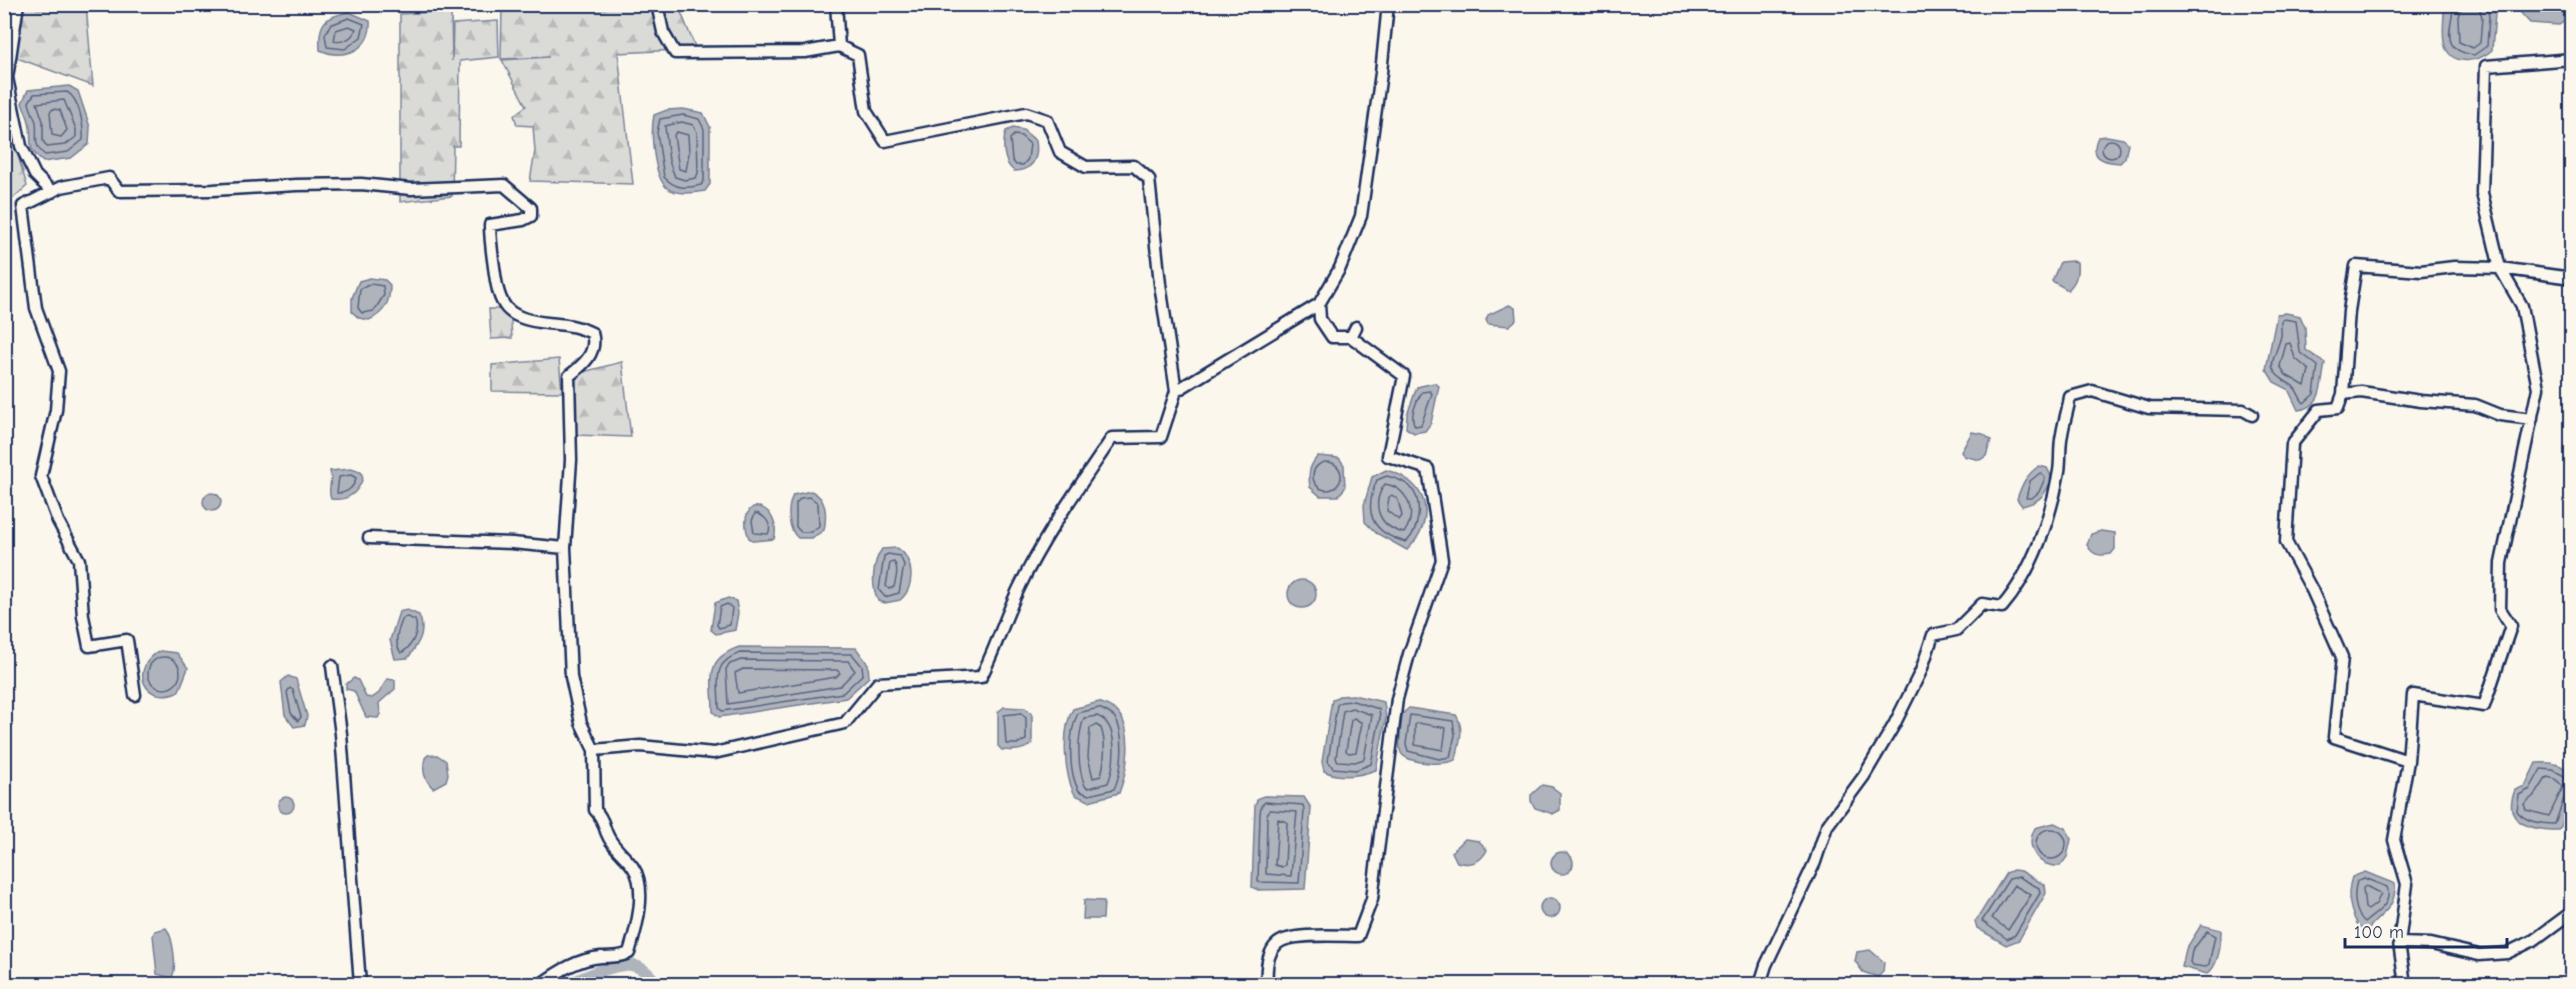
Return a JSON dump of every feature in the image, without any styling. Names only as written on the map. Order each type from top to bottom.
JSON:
[{"type":"street","points":[[18,4],[7,78],[9,95],[21,146],[35,176],[52,192]]},
{"type":"street","points":[[594,750],[640,746],[714,753],[845,723],[878,683],[981,677],[998,643],[1019,589],[1050,529],[1112,438],[1161,437],[1176,391],[1160,284],[1149,179],[1134,166],[1086,167],[1060,152],[1047,120],[1026,113],[885,141],[866,111],[858,55],[839,46],[805,52],[675,54],[663,32],[657,4]]},
{"type":"street","points":[[836,4],[839,46]]},
{"type":"street","points":[[1176,391],[1319,304],[1340,268],[1360,216],[1381,74],[1388,4]]},
{"type":"street","points":[[2405,984],[2399,943],[2407,884],[2394,840],[2408,761],[2413,695],[2484,706],[2511,626],[2500,609],[2501,563],[2538,388],[2522,306],[2500,268],[2482,193],[2486,66],[2571,59]]},
{"type":"street","points":[[135,695],[127,640],[89,646],[83,616],[79,560],[58,521],[41,476],[56,410],[59,371],[36,308],[23,206],[61,187],[109,178],[119,191],[145,192],[296,185],[361,184],[411,189],[504,185],[531,208],[531,216],[523,220],[489,225],[497,295],[506,309],[520,317],[547,323],[572,324],[592,333],[594,341],[591,353],[569,376],[571,459],[565,548],[571,677],[581,723],[594,750],[595,810],[603,818],[608,838],[634,869],[639,887],[639,907],[628,953],[619,957],[600,957],[575,962],[541,984]]},
{"type":"street","points":[[2408,761],[2334,737],[2342,657],[2286,542],[2292,444],[2319,410],[2338,408],[2343,394],[2349,311],[2356,266],[2421,271],[2454,267],[2500,268],[2571,278]]},
{"type":"street","points":[[1267,984],[1266,963],[1277,944],[1293,938],[1358,936],[1372,898],[1397,699],[1408,654],[1442,560],[1428,469],[1388,456],[1404,376],[1354,332],[1332,337],[1320,319],[1319,304]]},
{"type":"street","points":[[1760,984],[1766,965],[1815,862],[1827,826],[1864,776],[1894,725],[1921,671],[1932,635],[1956,630],[1982,604],[2002,607],[2027,570],[2050,510],[2059,470],[2061,435],[2070,397],[2092,391],[2149,408],[2243,410],[2253,415]]},
{"type":"street","points":[[2343,394],[2361,392],[2421,401],[2475,405],[2500,415],[2532,419]]},
{"type":"street","points":[[369,537],[512,543],[565,548]]},
{"type":"street","points":[[332,666],[341,734],[360,984]]},
{"type":"street","points":[[2399,943],[2431,944],[2479,955],[2507,953],[2534,940],[2571,912]]},
{"type":"green space","points":[[4,5],[86,5],[93,86],[9,55],[5,50]]},
{"type":"green space","points":[[401,5],[439,5],[439,10],[401,11]]},
{"type":"green space","points":[[502,5],[678,5],[696,49],[618,53],[633,184],[530,181],[535,151],[533,126],[517,125],[514,115],[526,106],[502,60],[549,57],[501,59]]},
{"type":"green space","points":[[451,11],[452,61],[453,24],[498,21],[499,57],[460,61],[459,146],[453,146],[452,196],[400,202],[400,14]]},
{"type":"green space","points":[[4,108],[27,186],[5,205],[4,205]]},
{"type":"green space","points":[[489,309],[510,309],[512,338],[491,339]]},
{"type":"green space","points":[[559,359],[562,392],[492,391],[492,365]]},
{"type":"green space","points":[[622,362],[631,437],[575,435],[575,374]]},
{"type":"water","points":[[2450,5],[2491,5],[2495,14],[2492,50],[2482,57],[2469,60],[2456,59],[2450,55],[2444,45],[2443,30],[2444,11]]},
{"type":"water","points":[[2519,5],[2571,5],[2571,17],[2559,25],[2530,23],[2520,12]]},
{"type":"water","points":[[349,12],[370,21],[369,31],[361,46],[338,54],[320,50],[320,34],[324,23],[333,16]]},
{"type":"water","points":[[69,86],[78,91],[90,127],[89,144],[71,158],[43,162],[32,148],[28,117],[22,103],[28,90]]},
{"type":"water","points":[[683,109],[703,113],[710,127],[710,184],[705,191],[674,192],[663,183],[656,166],[652,134],[654,115],[667,110]]},
{"type":"water","points":[[1013,128],[1023,130],[1036,141],[1037,147],[1033,163],[1025,169],[1014,171],[1010,168],[1004,153],[1006,131]]},
{"type":"water","points":[[2098,137],[2123,139],[2128,143],[2125,158],[2120,163],[2102,160],[2096,154]]},
{"type":"water","points":[[2060,262],[2077,262],[2077,274],[2068,290],[2052,281]]},
{"type":"water","points":[[370,278],[385,280],[390,285],[386,306],[369,320],[359,318],[352,312],[352,298],[359,281]]},
{"type":"water","points":[[1509,305],[1515,308],[1516,320],[1509,326],[1488,324],[1486,320],[1488,315]]},
{"type":"water","points":[[2277,314],[2300,316],[2305,327],[2306,350],[2325,363],[2316,400],[2312,405],[2298,410],[2288,389],[2274,382],[2266,369]]},
{"type":"water","points":[[1434,383],[1439,386],[1431,423],[1425,431],[1414,433],[1406,428],[1407,415],[1417,387]]},
{"type":"water","points":[[1972,432],[1983,434],[1991,440],[1986,456],[1980,460],[1964,456],[1961,452]]},
{"type":"water","points":[[1318,456],[1339,458],[1344,465],[1345,488],[1338,496],[1320,496],[1310,487],[1310,470]]},
{"type":"water","points":[[2039,466],[2047,468],[2052,478],[2050,484],[2037,500],[2022,506],[2017,499],[2021,489],[2028,476]]},
{"type":"water","points":[[351,469],[361,472],[363,478],[358,488],[347,497],[331,499],[330,471]]},
{"type":"water","points":[[1386,470],[1400,475],[1411,483],[1424,502],[1423,526],[1407,550],[1376,533],[1365,522],[1364,505],[1372,477]]},
{"type":"water","points":[[811,491],[820,498],[825,507],[824,530],[812,538],[798,538],[790,523],[791,500],[793,495]]},
{"type":"water","points":[[212,493],[218,496],[221,502],[218,508],[212,511],[206,508],[203,502],[206,496]]},
{"type":"water","points":[[753,507],[764,509],[772,517],[775,528],[774,539],[754,541],[749,538],[746,521]]},
{"type":"water","points":[[2101,531],[2115,533],[2115,549],[2111,554],[2097,554],[2087,545],[2091,534]]},
{"type":"water","points":[[897,548],[903,552],[910,565],[909,588],[900,600],[885,603],[878,601],[874,582],[876,561],[882,549]]},
{"type":"water","points":[[1302,580],[1312,584],[1316,594],[1312,604],[1302,608],[1292,604],[1288,594],[1292,584]]},
{"type":"water","points":[[728,598],[736,601],[738,613],[735,630],[716,634],[711,630],[715,603]]},
{"type":"water","points":[[407,610],[419,615],[422,632],[408,658],[395,659],[390,640],[399,612]]},
{"type":"water","points":[[739,647],[856,648],[868,664],[869,677],[846,698],[719,717],[713,712],[712,672],[720,658]]},
{"type":"water","points":[[160,651],[177,653],[188,668],[179,691],[167,695],[149,690],[144,683],[145,667],[150,658]]},
{"type":"water","points":[[288,676],[296,679],[307,716],[305,725],[294,727],[285,715],[281,682]]},
{"type":"water","points":[[354,678],[358,680],[366,697],[372,698],[379,693],[387,679],[395,680],[395,689],[379,703],[378,718],[366,717],[354,691],[346,689],[346,684]]},
{"type":"water","points":[[1353,695],[1384,702],[1386,718],[1376,770],[1350,776],[1330,774],[1324,771],[1322,762],[1332,700],[1339,696]]},
{"type":"water","points":[[1099,702],[1115,710],[1124,722],[1128,753],[1119,793],[1089,801],[1075,795],[1071,786],[1066,764],[1065,740],[1073,709]]},
{"type":"water","points":[[1004,707],[1025,708],[1032,714],[1032,744],[1014,750],[1002,750],[998,746],[998,712]]},
{"type":"water","points":[[1409,708],[1456,715],[1461,731],[1456,759],[1444,763],[1427,763],[1410,759],[1401,753],[1402,714]]},
{"type":"water","points":[[428,755],[437,755],[446,761],[448,774],[446,781],[433,788],[424,771],[425,758]]},
{"type":"water","points":[[2536,763],[2557,764],[2568,773],[2571,787],[2564,819],[2559,830],[2538,829],[2521,823],[2512,811],[2515,790],[2525,786]]},
{"type":"water","points":[[1542,785],[1552,787],[1560,793],[1560,810],[1553,814],[1535,808],[1531,801],[1531,795]]},
{"type":"water","points":[[1264,796],[1304,797],[1311,808],[1305,889],[1258,890],[1252,887],[1255,805],[1258,798]]},
{"type":"water","points":[[283,797],[289,797],[294,805],[292,811],[283,813],[278,808],[278,802]]},
{"type":"water","points":[[2054,823],[2066,828],[2071,839],[2067,857],[2060,866],[2052,866],[2040,860],[2035,855],[2031,843],[2035,828]]},
{"type":"water","points":[[1465,839],[1479,841],[1487,850],[1482,858],[1467,864],[1457,862],[1452,852]]},
{"type":"water","points":[[1562,852],[1570,855],[1573,863],[1570,871],[1562,874],[1554,871],[1551,863],[1554,855]]},
{"type":"water","points":[[2013,870],[2021,871],[2045,885],[2046,893],[2019,940],[2006,945],[1977,928],[1975,922],[2006,873]]},
{"type":"water","points":[[2365,872],[2395,884],[2391,905],[2369,928],[2359,927],[2351,909],[2349,896],[2352,877]]},
{"type":"water","points":[[1546,898],[1554,898],[1560,904],[1560,912],[1554,918],[1546,918],[1540,912],[1540,904]]},
{"type":"water","points":[[1084,900],[1104,901],[1103,919],[1083,919]]},
{"type":"water","points":[[2201,925],[2221,930],[2217,960],[2207,974],[2182,967],[2186,949]]},
{"type":"water","points":[[166,928],[174,953],[171,978],[157,974],[153,935],[155,931]]},
{"type":"water","points":[[1870,950],[1884,962],[1883,972],[1878,977],[1863,972],[1855,961],[1857,952]]},
{"type":"waterway","points":[[571,984],[600,971],[625,965],[643,970],[657,984]]}]
